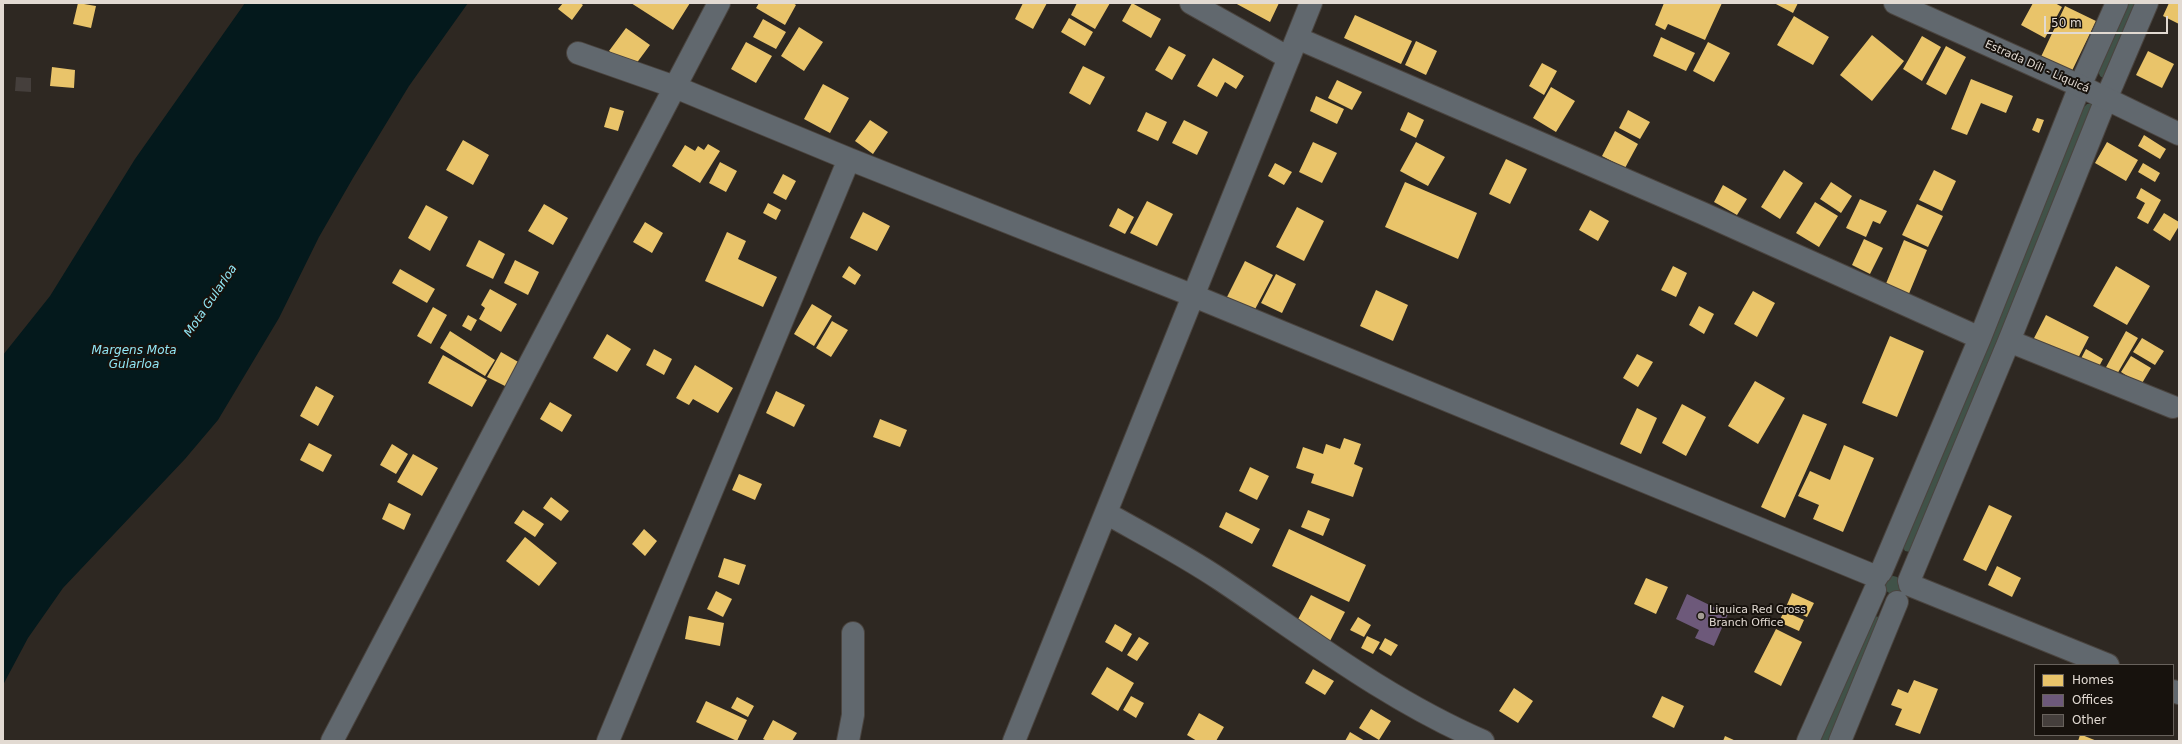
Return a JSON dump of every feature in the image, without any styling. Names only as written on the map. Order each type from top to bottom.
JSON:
[{"type":"street","points":[[332,741],[719,3]]},
{"type":"street","points":[[1191,3],[1289,58]]},
{"type":"street","points":[[1014,741],[1311,3]]},
{"type":"street","name":"Estrada Díli - Liquicá","points":[[1895,3],[2080,86],[2179,134]]},
{"type":"street","points":[[1808,741],[1980,338],[2080,86],[2117,3]]},
{"type":"street","points":[[1878,580],[1884,601],[1897,602],[1904,599],[1908,593],[1910,583],[2106,99],[2148,3]]},
{"type":"street","points":[[1297,38],[1702,213],[1980,338]]},
{"type":"street","points":[[578,53],[675,87],[849,159],[1194,296],[1878,580]]},
{"type":"street","points":[[608,741],[849,159]]},
{"type":"street","points":[[2009,341],[2173,407]]},
{"type":"street","points":[[1106,513],[1220,579],[1384,690],[1483,741]]},
{"type":"street","points":[[1878,580],[1889,568],[1898,569],[1905,574],[1910,583],[2106,664]]},
{"type":"street","points":[[1840,741],[1897,602]]},
{"type":"street","points":[[848,741],[853,715],[853,633]]},
{"type":"green space","points":[[2126,3],[2144,3],[2104,79],[2100,76],[2098,71]]},
{"type":"green space","points":[[2087,104],[2096,106],[1910,552],[1905,551],[1902,546],[1902,541],[2083,108]]},
{"type":"green space","points":[[1889,576],[1897,576],[1902,581],[1900,592],[1897,594],[1889,594],[1884,589],[1884,581]]},
{"type":"green space","points":[[1873,616],[1880,617],[1838,741],[1819,741]]},
{"type":"water","name":"Margens Mota Gularloa","points":[[245,3],[468,3],[409,86],[353,178],[319,237],[279,318],[218,420],[185,459],[63,588],[28,638],[3,685],[3,355],[50,296],[135,159]]},
{"type":"building: Homes","points":[[78,3],[96,6],[91,28],[73,24]]},
{"type":"building: Homes","points":[[563,3],[580,3],[583,5],[572,20],[558,9]]},
{"type":"building: Homes","points":[[631,3],[690,3],[673,30]]},
{"type":"building: Homes","points":[[759,3],[793,3],[796,5],[785,25],[756,8]]},
{"type":"building: Homes","points":[[1023,3],[1047,3],[1033,29],[1015,19]]},
{"type":"building: Homes","points":[[1077,3],[1110,3],[1095,29],[1071,15]]},
{"type":"building: Homes","points":[[1132,3],[1161,19],[1151,38],[1122,21]]},
{"type":"building: Homes","points":[[1235,3],[1279,3],[1270,22]]},
{"type":"building: Homes","points":[[1664,3],[1722,3],[1705,40],[1668,24],[1665,30],[1655,25]]},
{"type":"building: Homes","points":[[1774,3],[1798,3],[1793,13]]},
{"type":"building: Homes","points":[[2033,3],[2055,3],[2062,7],[2045,38],[2021,25]]},
{"type":"building: Homes","points":[[2169,3],[2179,3],[2179,24],[2163,16]]},
{"type":"building: Homes","points":[[2065,6],[2096,21],[2070,75],[2039,61]]},
{"type":"building: Homes","points":[[1355,15],[1412,41],[1401,64],[1344,38]]},
{"type":"building: Homes","points":[[1794,16],[1829,37],[1813,65],[1777,45]]},
{"type":"building: Homes","points":[[1069,18],[1093,32],[1085,46],[1061,32]]},
{"type":"building: Homes","points":[[763,19],[786,32],[776,49],[753,37]]},
{"type":"building: Homes","points":[[799,27],[823,42],[804,71],[781,56]]},
{"type":"building: Homes","points":[[626,28],[650,45],[633,68],[609,51]]},
{"type":"building: Homes","points":[[1872,35],[1904,61],[1872,101],[1840,75]]},
{"type":"building: Homes","points":[[1922,36],[1941,47],[1922,81],[1903,69]]},
{"type":"building: Homes","points":[[1661,37],[1695,53],[1686,71],[1653,56]]},
{"type":"building: Homes","points":[[1416,41],[1437,51],[1426,75],[1405,65]]},
{"type":"building: Homes","points":[[746,42],[772,56],[756,83],[731,69]]},
{"type":"building: Homes","points":[[1708,42],[1730,53],[1714,82],[1693,71]]},
{"type":"building: Homes","points":[[1169,46],[1186,55],[1172,80],[1155,70]]},
{"type":"building: Homes","points":[[1946,46],[1966,57],[1946,95],[1926,84]]},
{"type":"building: Homes","points":[[2148,51],[2174,64],[2162,88],[2136,75]]},
{"type":"building: Homes","points":[[1213,58],[1244,76],[1236,89],[1225,82],[1217,97],[1197,86]]},
{"type":"building: Homes","points":[[1542,63],[1557,71],[1544,95],[1529,86]]},
{"type":"building: Homes","points":[[1083,66],[1105,77],[1090,105],[1069,93]]},
{"type":"building: Homes","points":[[52,67],[75,70],[74,88],[50,86]]},
{"type":"building: Homes","points":[[1971,79],[2013,96],[2006,113],[1981,103],[1967,135],[1951,129]]},
{"type":"building: Homes","points":[[1337,80],[1362,92],[1352,110],[1328,98]]},
{"type":"building: Homes","points":[[823,84],[849,98],[830,133],[804,119]]},
{"type":"building: Homes","points":[[1551,87],[1575,101],[1556,132],[1533,118]]},
{"type":"building: Homes","points":[[1316,96],[1344,109],[1337,124],[1310,111]]},
{"type":"building: Homes","points":[[610,107],[624,111],[618,131],[604,127]]},
{"type":"building: Homes","points":[[1628,110],[1650,122],[1640,139],[1619,128]]},
{"type":"building: Homes","points":[[1146,112],[1167,122],[1158,141],[1137,131]]},
{"type":"building: Homes","points":[[1408,112],[1424,120],[1416,138],[1400,130]]},
{"type":"building: Homes","points":[[2037,118],[2044,120],[2039,133],[2032,130]]},
{"type":"building: Homes","points":[[870,120],[888,132],[873,154],[855,141]]},
{"type":"building: Homes","points":[[1184,120],[1208,132],[1197,155],[1172,143]]},
{"type":"building: Homes","points":[[1615,131],[1638,144],[1625,168],[1602,156]]},
{"type":"building: Homes","points":[[2144,135],[2166,149],[2160,159],[2138,146]]},
{"type":"building: Homes","points":[[463,140],[489,155],[473,185],[446,170]]},
{"type":"building: Homes","points":[[1313,142],[1337,153],[1322,183],[1299,172]]},
{"type":"building: Homes","points":[[1416,142],[1445,157],[1428,186],[1400,171]]},
{"type":"building: Homes","points":[[2107,142],[2138,160],[2126,181],[2095,163]]},
{"type":"building: Homes","points":[[708,144],[720,151],[700,183],[672,166],[685,145],[695,151],[698,146],[704,150]]},
{"type":"building: Homes","points":[[1506,159],[1527,169],[1510,204],[1489,194]]},
{"type":"building: Homes","points":[[720,162],[737,171],[726,192],[709,183]]},
{"type":"building: Homes","points":[[1275,163],[1292,172],[1284,185],[1268,176]]},
{"type":"building: Homes","points":[[2143,163],[2160,173],[2155,182],[2138,172]]},
{"type":"building: Homes","points":[[1784,170],[1803,183],[1780,219],[1761,207]]},
{"type":"building: Homes","points":[[1934,170],[1956,181],[1942,211],[1919,200]]},
{"type":"building: Homes","points":[[783,174],[796,181],[786,200],[773,193]]},
{"type":"building: Homes","points":[[1405,182],[1477,213],[1458,259],[1385,227]]},
{"type":"building: Homes","points":[[1831,182],[1852,196],[1841,213],[1820,199]]},
{"type":"building: Homes","points":[[1723,185],[1747,199],[1737,215],[1714,202]]},
{"type":"building: Homes","points":[[2141,188],[2161,200],[2148,224],[2137,218],[2145,203],[2136,198]]},
{"type":"building: Homes","points":[[1860,199],[1887,211],[1880,224],[1873,221],[1866,237],[1846,228]]},
{"type":"building: Homes","points":[[1147,201],[1173,214],[1157,246],[1130,233]]},
{"type":"building: Homes","points":[[1815,202],[1838,216],[1819,247],[1796,233]]},
{"type":"building: Homes","points":[[768,203],[781,210],[776,220],[763,213]]},
{"type":"building: Homes","points":[[544,204],[568,218],[553,245],[528,231]]},
{"type":"building: Homes","points":[[1917,204],[1943,216],[1928,247],[1902,235]]},
{"type":"building: Homes","points":[[426,205],[448,217],[430,251],[408,238]]},
{"type":"building: Homes","points":[[1297,207],[1324,221],[1304,261],[1276,247]]},
{"type":"building: Homes","points":[[1118,208],[1134,217],[1125,234],[1109,226]]},
{"type":"building: Homes","points":[[1590,210],[1609,221],[1598,241],[1579,230]]},
{"type":"building: Homes","points":[[863,212],[890,226],[877,251],[850,238]]},
{"type":"building: Homes","points":[[2164,213],[2179,222],[2179,226],[2170,241],[2153,230]]},
{"type":"building: Homes","points":[[645,222],[663,233],[652,253],[633,242]]},
{"type":"building: Homes","points":[[727,232],[746,241],[738,259],[777,277],[763,307],[705,281]]},
{"type":"building: Homes","points":[[1864,239],[1883,248],[1870,274],[1852,265]]},
{"type":"building: Homes","points":[[479,240],[505,254],[493,279],[466,266]]},
{"type":"building: Homes","points":[[1904,240],[1927,250],[1908,296],[1885,286]]},
{"type":"building: Homes","points":[[515,260],[539,272],[528,295],[504,283]]},
{"type":"building: Homes","points":[[1245,261],[1273,275],[1252,315],[1225,301]]},
{"type":"building: Homes","points":[[849,266],[861,275],[855,285],[842,277]]},
{"type":"building: Homes","points":[[1673,266],[1687,273],[1676,297],[1661,290]]},
{"type":"building: Homes","points":[[2116,266],[2150,286],[2127,325],[2093,306]]},
{"type":"building: Homes","points":[[400,269],[435,289],[427,303],[392,283]]},
{"type":"building: Homes","points":[[1276,274],[1296,284],[1282,313],[1261,303]]},
{"type":"building: Homes","points":[[490,289],[517,304],[501,332],[479,319],[485,308],[481,305]]},
{"type":"building: Homes","points":[[1376,290],[1408,305],[1393,341],[1360,326]]},
{"type":"building: Homes","points":[[1753,291],[1775,303],[1757,337],[1734,324]]},
{"type":"building: Homes","points":[[812,304],[832,316],[814,346],[794,334]]},
{"type":"building: Homes","points":[[1699,306],[1714,314],[1704,334],[1689,325]]},
{"type":"building: Homes","points":[[433,307],[447,315],[431,344],[417,336]]},
{"type":"building: Homes","points":[[468,315],[477,320],[471,331],[462,326]]},
{"type":"building: Homes","points":[[2046,315],[2089,337],[2075,364],[2032,342]]},
{"type":"building: Homes","points":[[832,321],[848,330],[831,357],[816,348]]},
{"type":"building: Homes","points":[[450,331],[495,360],[485,376],[440,348]]},
{"type":"building: Homes","points":[[2126,331],[2138,338],[2116,376],[2105,369]]},
{"type":"building: Homes","points":[[607,334],[631,349],[617,372],[593,358]]},
{"type":"building: Homes","points":[[1890,336],[1924,351],[1897,417],[1862,403]]},
{"type":"building: Homes","points":[[2142,338],[2164,351],[2155,365],[2133,352]]},
{"type":"building: Homes","points":[[654,349],[672,359],[664,375],[646,365]]},
{"type":"building: Homes","points":[[2086,349],[2103,359],[2095,374],[2078,364]]},
{"type":"building: Homes","points":[[501,352],[520,363],[507,387],[487,377]]},
{"type":"building: Homes","points":[[1637,354],[1653,362],[1638,387],[1623,378]]},
{"type":"building: Homes","points":[[443,355],[487,380],[472,407],[428,383]]},
{"type":"building: Homes","points":[[2131,356],[2151,368],[2141,385],[2121,372]]},
{"type":"building: Homes","points":[[695,365],[733,388],[718,413],[693,399],[689,405],[676,398]]},
{"type":"building: Homes","points":[[1755,381],[1785,398],[1758,444],[1728,426]]},
{"type":"building: Homes","points":[[316,386],[334,396],[318,426],[300,416]]},
{"type":"building: Homes","points":[[776,391],[805,405],[794,427],[766,413]]},
{"type":"building: Homes","points":[[550,402],[572,415],[562,432],[540,419]]},
{"type":"building: Homes","points":[[1682,404],[1706,417],[1686,456],[1662,443]]},
{"type":"building: Homes","points":[[1637,408],[1657,418],[1641,454],[1620,444]]},
{"type":"building: Homes","points":[[1803,414],[1827,424],[1785,518],[1761,507]]},
{"type":"building: Homes","points":[[880,419],[907,430],[900,447],[873,437]]},
{"type":"building: Homes","points":[[1344,438],[1361,444],[1354,464],[1363,468],[1353,497],[1311,483],[1314,474],[1296,468],[1303,447],[1323,454],[1326,444],[1340,449]]},
{"type":"building: Homes","points":[[309,443],[332,455],[323,472],[300,460]]},
{"type":"building: Homes","points":[[392,444],[408,454],[396,474],[380,465]]},
{"type":"building: Homes","points":[[1844,445],[1874,458],[1843,532],[1813,519],[1819,505],[1798,496],[1810,471],[1830,480]]},
{"type":"building: Homes","points":[[413,454],[438,468],[422,496],[397,482]]},
{"type":"building: Homes","points":[[1250,467],[1269,476],[1257,500],[1239,491]]},
{"type":"building: Homes","points":[[739,474],[762,484],[755,500],[732,490]]},
{"type":"building: Homes","points":[[551,497],[569,511],[561,521],[543,508]]},
{"type":"building: Homes","points":[[389,503],[411,514],[404,530],[382,519]]},
{"type":"building: Homes","points":[[1989,505],[2012,516],[1986,571],[1963,560]]},
{"type":"building: Homes","points":[[523,510],[544,524],[535,537],[514,523]]},
{"type":"building: Homes","points":[[1308,510],[1330,519],[1323,536],[1301,527]]},
{"type":"building: Homes","points":[[1226,512],[1260,529],[1252,544],[1219,527]]},
{"type":"building: Homes","points":[[644,529],[657,541],[645,556],[632,544]]},
{"type":"building: Homes","points":[[1289,529],[1366,565],[1349,602],[1272,566]]},
{"type":"building: Homes","points":[[525,537],[557,563],[539,586],[506,561]]},
{"type":"building: Homes","points":[[724,558],[746,565],[739,585],[718,577]]},
{"type":"building: Homes","points":[[1997,566],[2021,578],[2012,597],[1988,585]]},
{"type":"building: Homes","points":[[1646,578],[1668,587],[1656,614],[1634,604]]},
{"type":"building: Homes","points":[[716,591],[732,599],[723,617],[707,609]]},
{"type":"building: Homes","points":[[1792,593],[1814,603],[1807,617],[1786,607]]},
{"type":"building: Homes","points":[[1311,595],[1345,612],[1330,641],[1296,623]]},
{"type":"building: Homes","points":[[1784,611],[1804,620],[1799,631],[1779,622]]},
{"type":"building: Homes","points":[[689,616],[724,623],[720,646],[685,639]]},
{"type":"building: Homes","points":[[1358,617],[1371,625],[1364,637],[1350,630]]},
{"type":"building: Homes","points":[[1115,624],[1132,634],[1122,652],[1105,642]]},
{"type":"building: Homes","points":[[1776,629],[1802,642],[1781,686],[1754,672]]},
{"type":"building: Homes","points":[[1367,636],[1380,642],[1373,654],[1361,648]]},
{"type":"building: Homes","points":[[1139,637],[1149,643],[1137,661],[1127,655]]},
{"type":"building: Homes","points":[[1385,638],[1398,645],[1391,656],[1379,649]]},
{"type":"building: Homes","points":[[1107,667],[1134,683],[1118,711],[1091,694]]},
{"type":"building: Homes","points":[[1313,669],[1334,681],[1325,695],[1305,683]]},
{"type":"building: Homes","points":[[1914,680],[1938,689],[1920,734],[1895,725],[1902,709],[1891,705],[1898,689],[1908,693]]},
{"type":"building: Homes","points":[[1514,688],[1533,701],[1518,723],[1499,711]]},
{"type":"building: Homes","points":[[1131,696],[1144,703],[1136,718],[1123,710]]},
{"type":"building: Homes","points":[[1662,696],[1684,706],[1674,728],[1652,717]]},
{"type":"building: Homes","points":[[737,697],[754,706],[748,717],[731,708]]},
{"type":"building: Homes","points":[[706,701],[747,720],[737,741],[696,722]]},
{"type":"building: Homes","points":[[1371,709],[1391,721],[1379,740],[1359,728]]},
{"type":"building: Homes","points":[[1199,713],[1224,727],[1216,741],[1197,741],[1187,735]]},
{"type":"building: Homes","points":[[773,720],[797,733],[792,741],[767,741],[763,739]]},
{"type":"building: Homes","points":[[1350,732],[1365,741],[1345,741]]},
{"type":"building: Homes","points":[[1725,736],[1736,741],[1723,741]]},
{"type":"building: Homes","points":[[2080,736],[2084,736],[2097,741],[2078,741]]},
{"type":"building: Offices","points":[[1687,594],[1728,614],[1714,646],[1695,638],[1699,630],[1676,619]]},
{"type":"building: Other","points":[[16,77],[31,78],[31,92],[15,91]]},
{"type":"place","name":"Liquica Red Cross Branch Office","points":[[1701,616]]},
{"type":"water label","name":"Mota Gularloa","points":[[211,301]]}]
